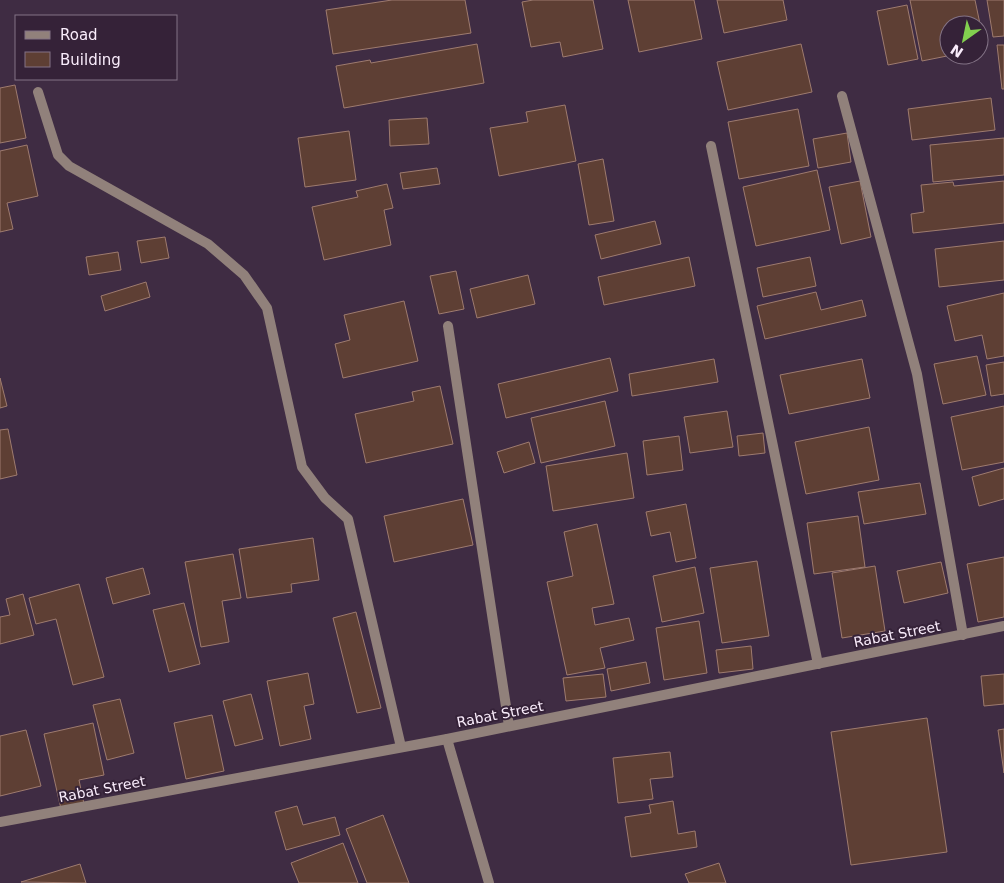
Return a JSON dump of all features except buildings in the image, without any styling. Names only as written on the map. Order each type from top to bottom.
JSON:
[{"type":"street","points":[[38,92],[58,155],[69,166],[208,244],[244,275],[267,308],[302,467],[325,498],[348,519],[401,747]]},
{"type":"street","points":[[842,96],[917,374],[964,635]]},
{"type":"street","points":[[711,146],[818,664]]},
{"type":"street","points":[[448,326],[509,726]]},
{"type":"street","name":"Rabat Street","points":[[0,822],[447,739],[1004,626]]},
{"type":"street","points":[[447,739],[489,883]]}]
